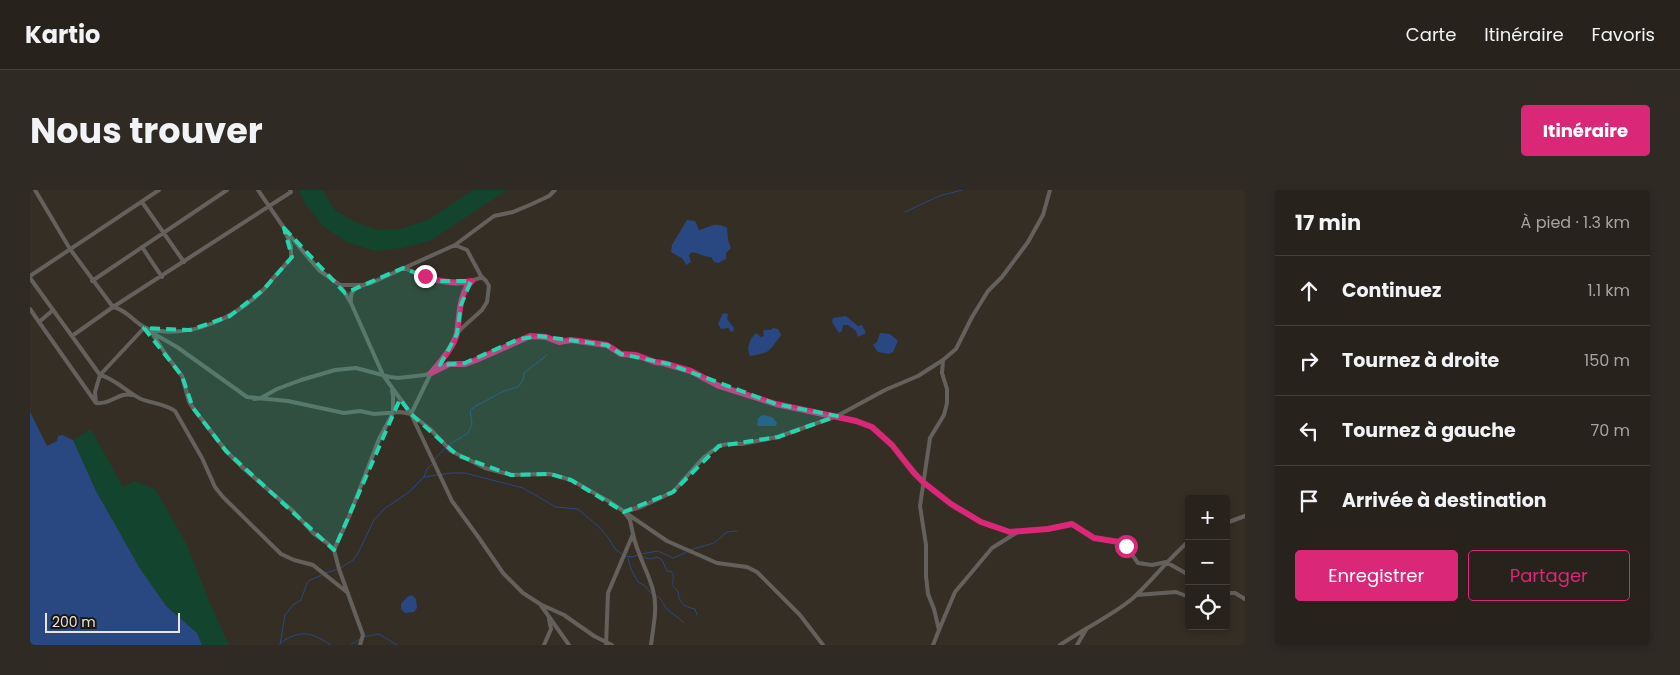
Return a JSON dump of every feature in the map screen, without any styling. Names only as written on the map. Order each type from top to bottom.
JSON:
[{"type":"street","points":[[35,190],[70,249],[113,307],[121,310],[151,333],[177,347],[247,397],[288,401],[344,413],[360,411],[374,414],[400,412],[411,414],[430,429],[451,451],[485,468],[511,475],[550,474],[571,480],[610,502],[667,541],[717,563],[747,568],[757,572],[800,615],[823,645]]},
{"type":"street","points":[[159,190],[30,277],[100,375],[108,378],[133,395],[154,404],[171,408],[174,411],[202,458],[215,486],[223,497],[271,545],[281,554],[313,565],[348,593]]},
{"type":"street","points":[[92,281],[227,190]]},
{"type":"street","points":[[258,190],[284,228],[319,270],[340,284],[351,303],[383,375],[411,414],[452,501],[503,573],[522,593],[564,615],[606,644],[612,645]]},
{"type":"street","points":[[72,336],[113,307],[291,192],[290,190]]},
{"type":"street","points":[[624,512],[641,507],[673,492],[703,458],[719,446],[778,437],[837,416],[885,390],[918,376],[943,360],[956,349],[988,291],[1002,277],[1028,242],[1043,215],[1050,190]]},
{"type":"street","points":[[351,303],[350,297],[354,289],[455,245],[494,216],[513,212],[555,191]]},
{"type":"street","points":[[142,202],[184,262]]},
{"type":"street","points":[[144,328],[171,332],[190,330],[230,316],[263,290],[291,258],[290,246],[284,228]]},
{"type":"street","points":[[411,414],[431,373],[446,355],[457,334],[482,310],[486,302],[488,286],[467,250],[455,245]]},
{"type":"street","points":[[142,247],[162,277]]},
{"type":"street","points":[[403,268],[436,281],[458,282],[483,278]]},
{"type":"street","points":[[457,334],[461,305],[467,287],[472,281]]},
{"type":"street","points":[[340,284],[363,285]]},
{"type":"street","points":[[30,308],[96,402],[104,404],[122,394],[133,395]]},
{"type":"street","points":[[39,322],[53,310]]},
{"type":"street","points":[[96,402],[95,392],[100,375],[144,328]]},
{"type":"street","points":[[151,333],[182,376],[189,402],[226,451],[242,468],[294,512],[313,533],[334,550],[363,635],[360,645]]},
{"type":"street","points":[[254,399],[261,398],[277,388],[335,370],[356,368],[398,378],[431,373],[449,364],[465,364],[476,360],[530,336],[539,336],[559,342],[571,340],[607,345],[621,354],[636,355],[691,371],[719,386],[776,404],[856,421],[878,431],[923,482],[971,517],[1006,531],[1018,532],[1048,529],[1072,524],[1094,538],[1119,542],[1126,546],[1138,563],[1152,565],[1166,562],[1185,573]]},
{"type":"street","points":[[939,630],[928,594],[926,546],[920,506],[930,438],[944,414],[947,403],[942,373],[943,360]]},
{"type":"street","points":[[334,550],[379,440],[393,413],[391,386]]},
{"type":"street","points":[[624,512],[630,520],[636,548],[653,590],[655,603],[652,645]]},
{"type":"street","points":[[1230,522],[1245,516]]},
{"type":"street","points":[[933,645],[955,592],[992,548],[1018,532]]},
{"type":"street","points":[[606,644],[608,593],[633,534]]},
{"type":"street","points":[[1060,645],[1121,607],[1185,545]]},
{"type":"street","points":[[1136,594],[1176,592],[1185,595]]},
{"type":"street","points":[[1230,593],[1245,598]]},
{"type":"street","points":[[540,604],[569,645]]},
{"type":"street","points":[[544,645],[550,629],[549,617]]},
{"type":"street","points":[[1077,645],[1089,626]]},
{"type":"highlighted area","points":[[284,228],[345,293],[403,268],[436,281],[471,281],[461,305],[457,334],[440,365],[465,363],[519,339],[539,336],[607,345],[621,354],[669,364],[776,404],[837,416],[778,437],[719,446],[673,492],[624,512],[571,480],[550,474],[511,475],[457,455],[411,414],[400,399],[334,550],[226,451],[193,408],[182,376],[144,328],[190,330],[230,316],[263,290],[292,257]]},
{"type":"green space","points":[[299,190],[322,190],[335,210],[353,221],[377,230],[400,229],[428,220],[473,190],[507,190],[430,241],[402,248],[376,251],[348,243],[323,226],[304,202]]},
{"type":"green space","points":[[91,429],[123,487],[135,481],[155,489],[186,543],[229,645],[202,645],[197,633],[166,606],[139,567],[96,491],[73,440]]},
{"type":"water","points":[[687,220],[695,221],[699,230],[713,225],[727,228],[731,248],[726,253],[726,259],[718,263],[714,262],[711,257],[692,252],[689,255],[691,262],[686,265],[683,259],[671,252],[672,245]]},
{"type":"water","points":[[723,313],[728,314],[727,319],[734,328],[733,332],[729,328],[721,329],[718,324]]},
{"type":"water","points":[[846,316],[858,326],[862,325],[866,333],[858,337],[856,331],[848,325],[843,325],[842,331],[839,333],[832,322],[833,318]]},
{"type":"water","points":[[773,328],[778,329],[781,335],[771,348],[762,354],[750,356],[750,340],[754,335],[756,333],[761,337],[764,336],[763,331]]},
{"type":"water","points":[[880,333],[890,334],[898,341],[893,352],[889,354],[878,352],[873,345],[877,342]]},
{"type":"water","points":[[30,412],[47,446],[57,441],[58,436],[62,435],[73,440],[96,491],[139,567],[166,606],[197,633],[202,645],[30,645]]},
{"type":"water","points":[[763,415],[772,417],[777,423],[776,426],[757,426],[758,418]]},
{"type":"water","points":[[412,595],[416,599],[417,608],[414,612],[405,613],[401,609],[401,604],[407,597]]},
{"type":"waterway","points":[[905,212],[939,196],[962,190]]},
{"type":"waterway","points":[[434,460],[447,446],[468,433],[472,424],[470,411],[474,407],[504,391],[518,387],[523,380],[524,373],[547,355]]},
{"type":"waterway","points":[[424,477],[427,469],[432,464]]},
{"type":"waterway","points":[[325,573],[339,569],[353,560],[374,520],[384,509],[409,492],[424,477],[451,473],[465,473],[523,488],[556,507],[578,509],[598,526],[616,550],[622,554]]},
{"type":"waterway","points":[[690,550],[714,543],[727,532],[737,531]]},
{"type":"waterway","points":[[641,554],[658,551],[673,558],[687,552]]},
{"type":"waterway","points":[[625,556],[632,557],[638,555]]},
{"type":"waterway","points":[[641,555],[651,559],[657,557],[662,560],[667,571],[672,572],[673,586],[678,591],[681,601],[685,606],[695,609],[697,615]]},
{"type":"waterway","points":[[628,558],[638,582],[644,585],[653,595]]},
{"type":"waterway","points":[[280,645],[285,615],[293,605],[301,600],[307,583],[322,575]]},
{"type":"waterway","points":[[657,596],[667,609],[684,623]]},
{"type":"waterway","points":[[280,643],[294,636],[306,634],[318,637],[331,645]]},
{"type":"waterway","points":[[363,637],[379,634],[397,645]]},
{"type":"waterway","points":[[351,645],[360,639]]},
{"type":"route","points":[[425,276],[436,281],[472,281],[467,287],[458,315],[457,334],[446,355],[431,373],[449,364],[465,364],[476,360],[530,336],[546,337],[559,342],[571,340],[607,345],[621,354],[641,356],[647,360],[691,371],[719,386],[776,404],[837,416],[872,427],[892,445],[923,482],[951,504],[981,522],[1010,532],[1048,529],[1072,524],[1094,538],[1119,542],[1126,546]]}]
